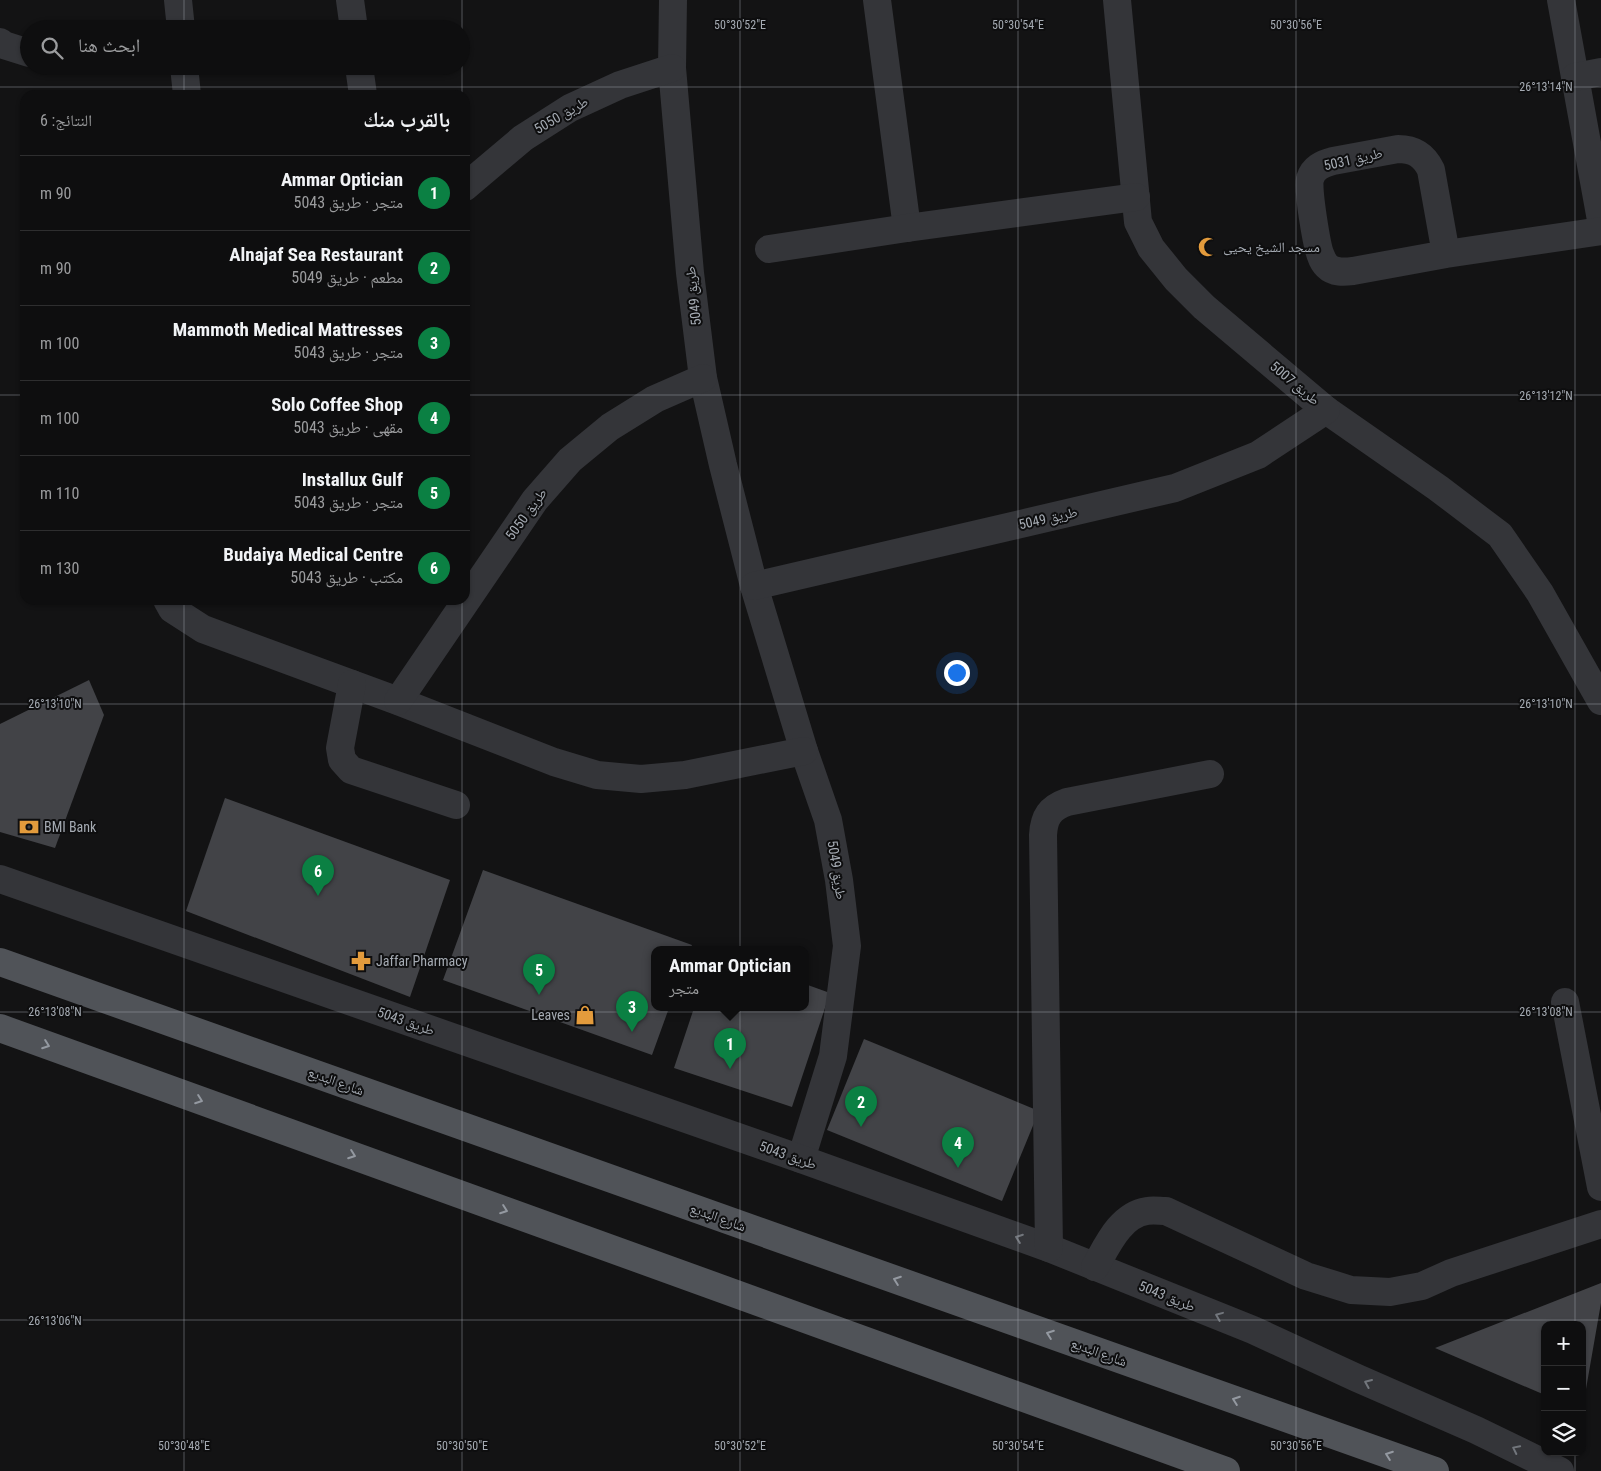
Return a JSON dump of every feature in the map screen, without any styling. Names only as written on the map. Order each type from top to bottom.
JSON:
[{"type":"main road","name":"شارع البديع","points":[[0,962],[1435,1471]]},
{"type":"main road","points":[[0,1028],[1226,1471]]},
{"type":"street","points":[[178,0],[180,20]]},
{"type":"street","points":[[350,0],[353,20]]},
{"type":"street","name":"طريق 5049","points":[[673,0],[672,68],[690,273],[703,378],[720,456],[754,586],[804,751],[828,820],[839,880],[847,946],[833,1056],[801,1159]]},
{"type":"street","points":[[877,0],[907,228]]},
{"type":"street","name":"طريق 5007","points":[[1117,0],[1138,222],[1151,248],[1176,279],[1204,308],[1326,410],[1438,488],[1500,535],[1540,593],[1601,701]]},
{"type":"street","points":[[1561,0],[1588,74],[1601,220]]},
{"type":"street","points":[[0,42],[20,50]]},
{"type":"street","name":"طريق 5050","points":[[470,183],[523,138],[570,108],[620,85],[672,68]]},
{"type":"street","points":[[185,75],[186,90]]},
{"type":"street","points":[[360,75],[362,90]]},
{"type":"street","name":"طريق 5031","points":[[1446,254],[1431,170],[1426,160],[1419,153],[1409,149],[1398,149],[1333,161],[1322,164],[1314,170],[1309,180],[1309,191],[1320,255],[1327,266],[1339,272],[1601,231]]},
{"type":"street","points":[[769,249],[1136,197]]},
{"type":"street","name":"طريق 5050","points":[[470,595],[535,500],[570,460],[610,427],[647,404],[703,378]]},
{"type":"street","name":"طريق 5049","points":[[754,586],[1175,488],[1258,455],[1326,410]]},
{"type":"street","points":[[170,605],[172,609],[203,629],[398,701],[554,762],[596,775],[641,779],[685,775],[804,751]]},
{"type":"street","name":"طريق 5050","points":[[398,701],[463,605]]},
{"type":"street","points":[[352,684],[340,748],[342,760],[351,770],[456,805]]},
{"type":"street","points":[[1049,1248],[1043,835],[1046,817],[1051,810],[1067,802],[1210,774]]},
{"type":"street","name":"طريق 5043","points":[[0,879],[801,1159],[1049,1248],[1254,1330],[1476,1430],[1560,1471]]},
{"type":"street","points":[[1565,1002],[1601,1187]]},
{"type":"street","points":[[1095,1267],[1113,1236],[1126,1220],[1145,1211],[1166,1211],[1306,1276],[1351,1290],[1390,1292],[1422,1286],[1451,1273],[1601,1224]]},
{"type":"building","points":[[89,680],[104,715],[55,848],[0,832],[0,724]]},
{"type":"building","points":[[225,798],[450,880],[410,997],[186,911]]},
{"type":"building","points":[[483,870],[692,945],[651,946],[651,1011],[668,1011],[652,1055],[443,980]]},
{"type":"building","points":[[809,985],[830,993],[792,1107],[674,1068],[693,1011],[809,1011]]},
{"type":"building","points":[[864,1039],[1039,1111],[1002,1201],[827,1130]]},
{"type":"building","points":[[1601,1283],[1601,1303],[1586,1389],[1586,1321],[1541,1321],[1541,1393],[1435,1348]]},
{"type":"place","name":"مسجد الشيخ يحيى","points":[[1208,247]]},
{"type":"place","name":"BMI Bank","points":[[29,827]]},
{"type":"place","name":"Budaiya Medical Centre","points":[[318,896]]},
{"type":"place","name":"Jaffar Pharmacy","points":[[361,961]]},
{"type":"place","name":"Installux Gulf","points":[[539,995]]},
{"type":"place","name":"Leaves","points":[[585,1015]]},
{"type":"place","name":"Mammoth Medical Mattresses","points":[[632,1032]]},
{"type":"place","name":"Ammar Optician","points":[[730,1069]]},
{"type":"place","name":"Alnajaf Sea Restaurant","points":[[861,1127]]},
{"type":"place","name":"Solo Coffee Shop","points":[[958,1168]]}]
